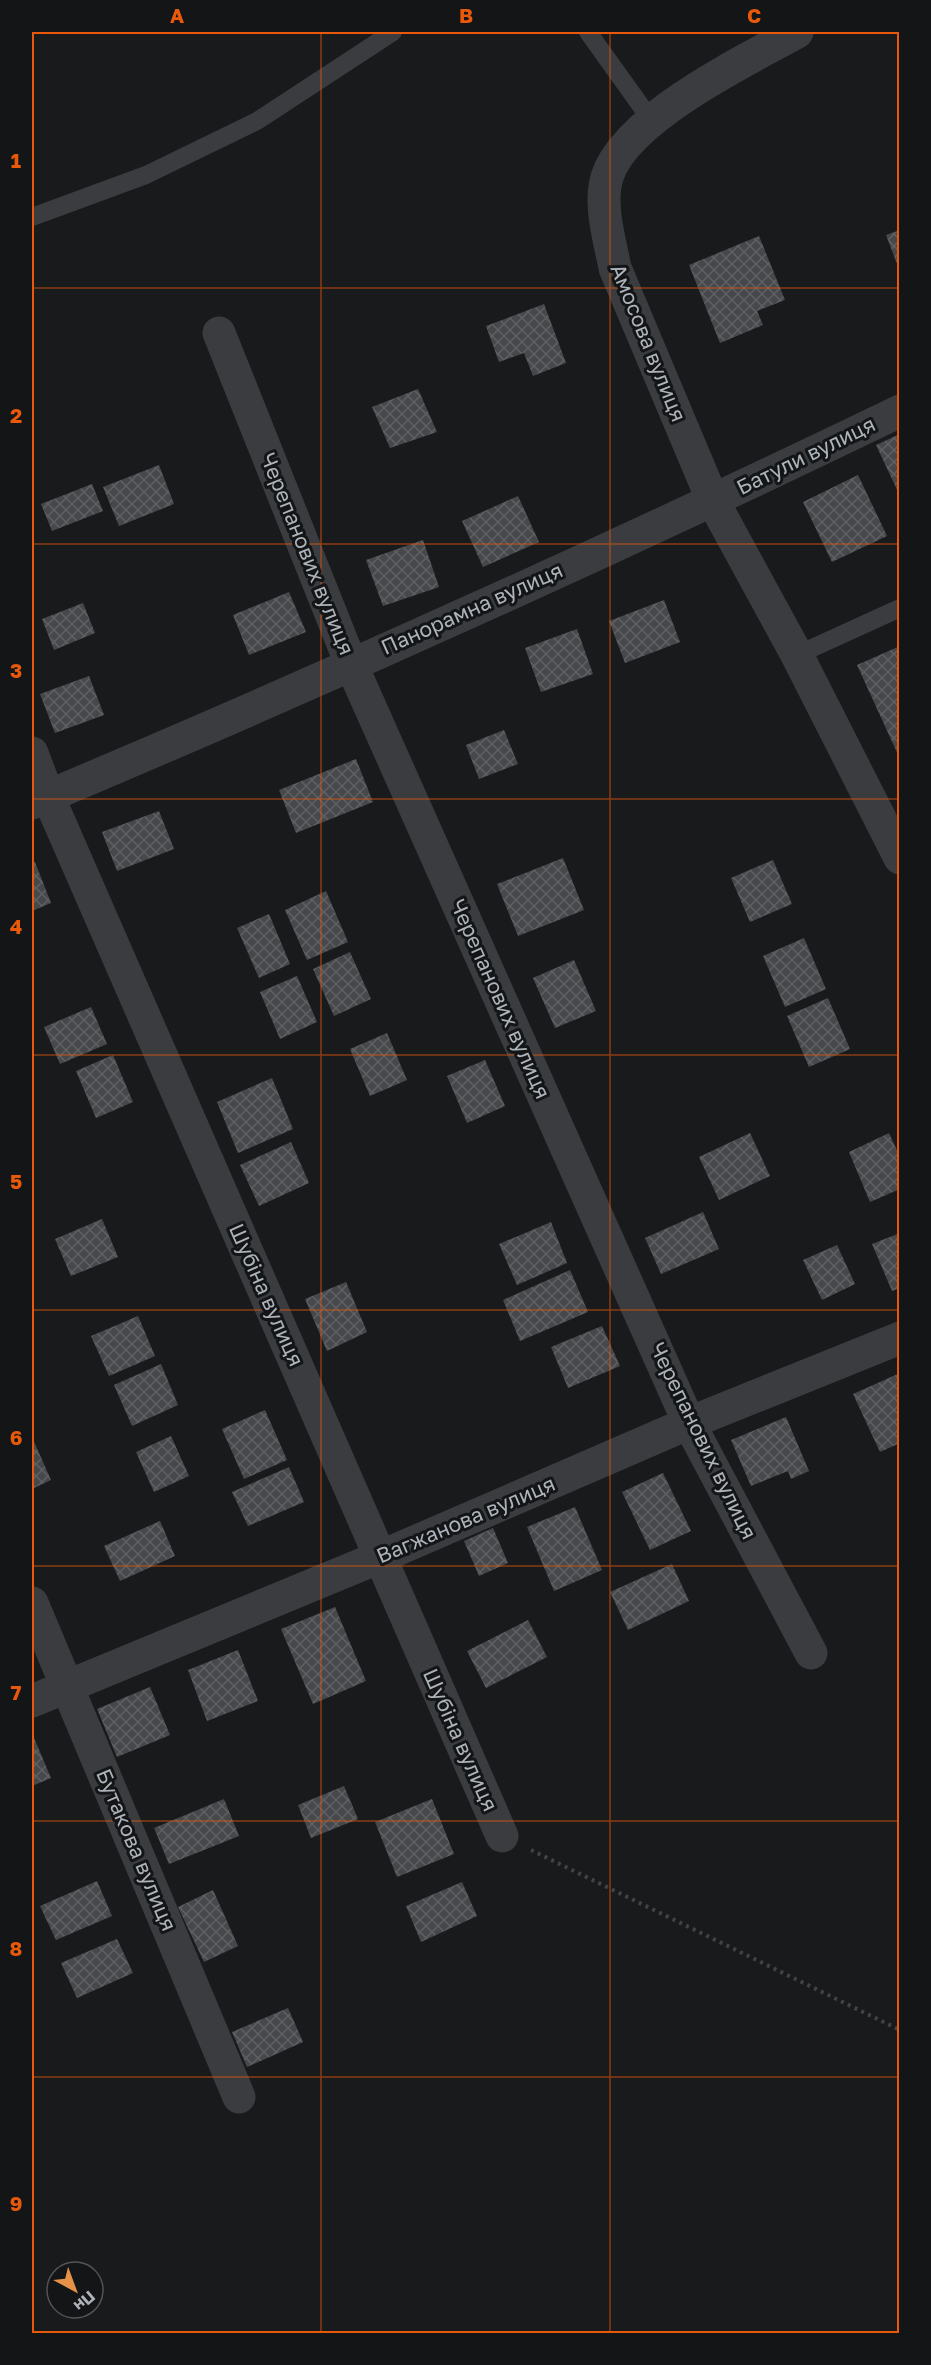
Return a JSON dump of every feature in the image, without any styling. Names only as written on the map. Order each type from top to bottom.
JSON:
[{"type":"street","name":"Амосова вулиця","points":[[798,32],[704,83],[651,120],[627,145],[612,166],[605,185],[609,236],[615,268],[713,501],[797,654],[900,858]]},
{"type":"street","name":"Черепанових вулиця","points":[[219,333],[351,664],[690,1423],[811,1653]]},
{"type":"street","name":"Батули вулиця","points":[[713,501],[900,411]]},
{"type":"street","name":"Панорамна вулиця","points":[[40,800],[351,664],[713,501]]},
{"type":"street","name":"Шубіна вулиця","points":[[32,753],[40,800],[380,1557],[502,1836]]},
{"type":"street","name":"Вагжанова вулиця","points":[[32,1701],[380,1557],[690,1423],[900,1338]]},
{"type":"street","name":"Бутакова вулиця","points":[[32,1603],[239,2097]]},
{"type":"lane","points":[[32,217],[146,176],[256,121],[393,32]]},
{"type":"lane","points":[[588,32],[651,120]]},
{"type":"lane","points":[[797,654],[900,608]]},
{"type":"path","points":[[502,1836],[900,2030]]},
{"type":"building","points":[[900,230],[900,269],[899,269],[886,235]]},
{"type":"building","points":[[759,236],[785,300],[757,311],[763,325],[720,343],[689,265]]},
{"type":"building","points":[[544,304],[566,363],[533,376],[524,353],[499,362],[486,326]]},
{"type":"building","points":[[418,389],[437,432],[390,448],[372,407]]},
{"type":"building","points":[[900,434],[900,496],[876,445]]},
{"type":"building","points":[[159,465],[174,504],[119,526],[103,487]]},
{"type":"building","points":[[858,475],[887,536],[832,562],[803,502]]},
{"type":"building","points":[[92,484],[103,511],[52,531],[41,504]]},
{"type":"building","points":[[518,496],[539,542],[483,567],[462,521]]},
{"type":"building","points":[[423,540],[439,587],[383,606],[366,560]]},
{"type":"building","points":[[289,592],[306,632],[249,655],[233,615]]},
{"type":"building","points":[[664,600],[680,642],[625,663],[609,621]]},
{"type":"building","points":[[83,603],[95,633],[54,650],[42,619]]},
{"type":"building","points":[[577,629],[593,674],[541,692],[525,648]]},
{"type":"building","points":[[900,646],[900,759],[857,665]]},
{"type":"building","points":[[89,676],[104,715],[55,733],[40,694]]},
{"type":"building","points":[[504,730],[518,764],[479,779],[466,745]]},
{"type":"building","points":[[356,759],[373,802],[296,833],[279,790]]},
{"type":"building","points":[[159,811],[174,849],[117,871],[102,832]]},
{"type":"building","points":[[563,858],[584,910],[518,936],[497,884]]},
{"type":"building","points":[[773,860],[792,904],[750,922],[731,878]]},
{"type":"building","points":[[35,862],[51,903],[32,911],[32,863]]},
{"type":"building","points":[[326,891],[348,942],[307,960],[285,910]]},
{"type":"building","points":[[269,914],[290,964],[259,978],[237,928]]},
{"type":"building","points":[[804,938],[826,989],[785,1007],[763,956]]},
{"type":"building","points":[[350,952],[371,999],[334,1016],[313,969]]},
{"type":"building","points":[[574,960],[596,1011],[555,1028],[533,978]]},
{"type":"building","points":[[297,976],[317,1022],[280,1039],[260,992]]},
{"type":"building","points":[[828,998],[850,1049],[809,1067],[787,1016]]},
{"type":"building","points":[[91,1007],[107,1044],[60,1064],[44,1027]]},
{"type":"building","points":[[387,1033],[407,1080],[370,1096],[350,1049]]},
{"type":"building","points":[[113,1055],[133,1102],[96,1118],[76,1071]]},
{"type":"building","points":[[485,1060],[505,1106],[467,1123],[447,1076]]},
{"type":"building","points":[[272,1078],[293,1129],[238,1153],[217,1102]]},
{"type":"building","points":[[750,1133],[770,1176],[719,1200],[699,1157]]},
{"type":"building","points":[[889,1133],[900,1157],[900,1189],[870,1202],[849,1152]]},
{"type":"building","points":[[291,1142],[309,1183],[259,1206],[240,1165]]},
{"type":"building","points":[[703,1212],[719,1249],[661,1274],[645,1238]]},
{"type":"building","points":[[102,1219],[118,1257],[71,1276],[55,1239]]},
{"type":"building","points":[[551,1222],[567,1263],[517,1285],[499,1244]]},
{"type":"building","points":[[900,1233],[900,1288],[892,1291],[872,1244]]},
{"type":"building","points":[[837,1245],[855,1284],[822,1300],[803,1260]]},
{"type":"building","points":[[570,1270],[588,1312],[520,1341],[503,1300]]},
{"type":"building","points":[[346,1282],[367,1332],[327,1351],[305,1299]]},
{"type":"building","points":[[138,1316],[155,1356],[109,1376],[91,1336]]},
{"type":"building","points":[[602,1326],[620,1366],[568,1388],[551,1347]]},
{"type":"building","points":[[161,1364],[178,1405],[132,1426],[114,1385]]},
{"type":"building","points":[[900,1373],[900,1443],[880,1452],[853,1394]]},
{"type":"building","points":[[265,1410],[287,1460],[244,1479],[222,1429]]},
{"type":"building","points":[[786,1417],[809,1471],[791,1479],[788,1471],[751,1486],[731,1440]]},
{"type":"building","points":[[171,1436],[189,1476],[154,1492],[136,1452]]},
{"type":"building","points":[[32,1437],[51,1480],[32,1489]]},
{"type":"building","points":[[289,1467],[304,1502],[248,1526],[232,1492]]},
{"type":"building","points":[[663,1473],[691,1531],[650,1550],[622,1492]]},
{"type":"building","points":[[575,1507],[602,1570],[554,1591],[527,1527]]},
{"type":"building","points":[[160,1521],[175,1556],[120,1581],[104,1546]]},
{"type":"building","points":[[493,1528],[508,1563],[479,1576],[464,1541]]},
{"type":"building","points":[[672,1564],[689,1601],[628,1630],[610,1592]]},
{"type":"building","points":[[335,1607],[366,1681],[313,1704],[281,1629]]},
{"type":"building","points":[[528,1620],[547,1657],[486,1688],[467,1651]]},
{"type":"building","points":[[238,1650],[258,1701],[207,1721],[188,1670]]},
{"type":"building","points":[[150,1687],[170,1735],[117,1757],[97,1709]]},
{"type":"building","points":[[32,1733],[51,1778],[32,1786]]},
{"type":"building","points":[[344,1786],[358,1819],[311,1838],[298,1805]]},
{"type":"building","points":[[224,1799],[239,1836],[169,1864],[154,1828]]},
{"type":"building","points":[[432,1799],[454,1854],[397,1877],[375,1822]]},
{"type":"building","points":[[97,1881],[112,1916],[56,1940],[40,1906]]},
{"type":"building","points":[[462,1882],[477,1916],[421,1942],[406,1906]]},
{"type":"building","points":[[213,1890],[238,1946],[204,1962],[178,1907]]},
{"type":"building","points":[[117,1939],[133,1973],[77,1998],[61,1963]]},
{"type":"building","points":[[288,2008],[303,2042],[247,2067],[232,2032]]}]
